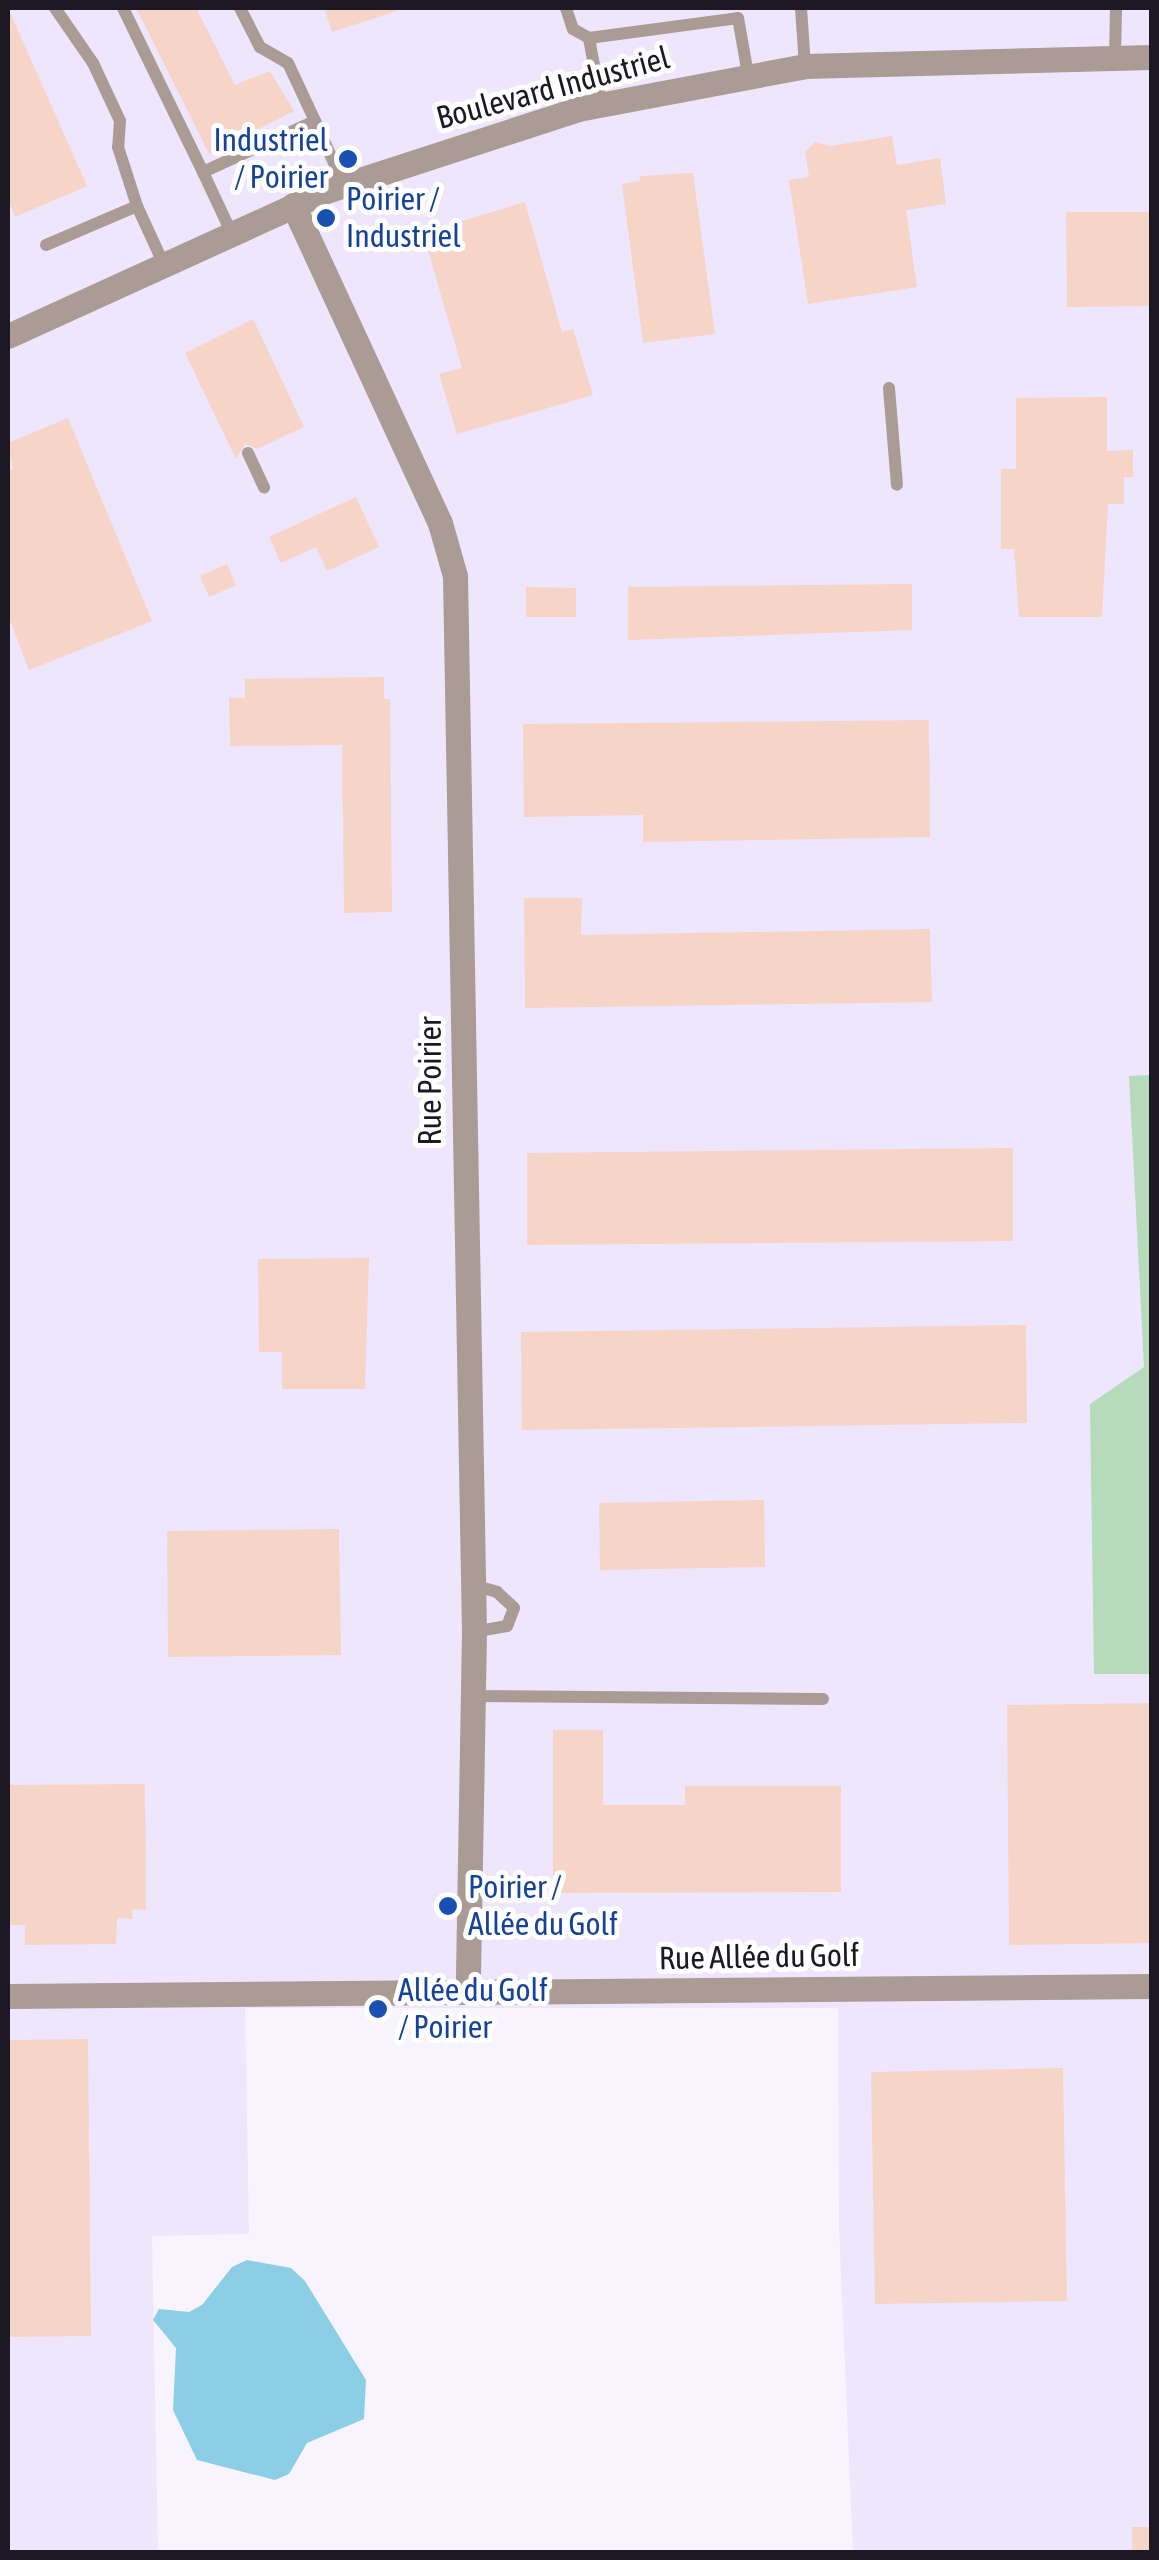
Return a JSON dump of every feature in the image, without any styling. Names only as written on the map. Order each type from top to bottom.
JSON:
[{"type":"street","name":"Boulevard Industriel","points":[[8,336],[344,185],[600,103],[805,66],[1152,57]]},
{"type":"street","name":"Rue Poirier","points":[[294,205],[440,523],[456,576],[470,1584],[474,1632],[468,1992]]},
{"type":"street","name":"Rue Allée du Golf","points":[[8,1996],[1152,1986]]},
{"type":"lane","points":[[55,8],[93,63],[120,121],[118,148],[137,206],[165,266]]},
{"type":"lane","points":[[123,8],[232,234]]},
{"type":"lane","points":[[240,8],[260,47],[288,63],[344,185]]},
{"type":"lane","points":[[566,8],[573,28],[590,38],[738,13],[748,74]]},
{"type":"lane","points":[[801,8],[805,66]]},
{"type":"lane","points":[[1116,8],[1116,57]]},
{"type":"lane","points":[[590,38],[600,103]]},
{"type":"lane","points":[[204,172],[315,122]]},
{"type":"lane","points":[[46,245],[137,206]]},
{"type":"lane","points":[[889,388],[896,485]]},
{"type":"lane","points":[[248,453],[264,487]]},
{"type":"lane","points":[[470,1584],[497,1592],[514,1608],[508,1626],[474,1632]]},
{"type":"lane","points":[[472,1696],[823,1699]]},
{"type":"shaded area","points":[[8,8],[1151,8],[1151,2552],[853,2552],[839,2226],[838,2008],[245,2008],[249,2234],[152,2236],[158,2552],[8,2552]]},
{"type":"green space","points":[[1151,1075],[1151,1674],[1094,1674],[1090,1404],[1144,1367],[1129,1076]]},
{"type":"water","points":[[247,2260],[291,2268],[305,2281],[366,2380],[364,2419],[307,2443],[289,2474],[275,2480],[197,2460],[173,2410],[176,2348],[153,2320],[159,2309],[189,2312],[202,2305],[232,2267]]},
{"type":"building","points":[[8,8],[87,186],[15,217],[8,199]]},
{"type":"building","points":[[136,8],[196,8],[235,85],[270,71],[294,111],[209,154]]},
{"type":"building","points":[[324,8],[397,8],[397,11],[332,32]]},
{"type":"building","points":[[892,136],[897,165],[940,158],[946,204],[906,210],[917,287],[808,304],[789,180],[809,177],[805,152],[815,142],[830,146]]},
{"type":"building","points":[[693,173],[715,334],[643,343],[622,184],[640,181],[640,176]]},
{"type":"building","points":[[525,202],[562,332],[573,329],[593,395],[457,434],[439,374],[462,368],[423,233]]},
{"type":"building","points":[[1066,212],[1152,212],[1152,306],[1067,307]]},
{"type":"building","points":[[253,319],[304,427],[257,449],[245,444],[236,459],[185,353]]},
{"type":"building","points":[[1107,397],[1107,451],[1133,450],[1133,477],[1124,477],[1124,504],[1108,504],[1102,617],[1019,617],[1014,549],[1001,549],[1001,469],[1016,469],[1016,398]]},
{"type":"building","points":[[68,418],[152,621],[29,670],[8,615],[8,471],[13,469],[8,443]]},
{"type":"building","points":[[356,497],[379,547],[327,571],[316,547],[281,563],[269,537]]},
{"type":"building","points":[[227,564],[236,585],[209,597],[200,576]]},
{"type":"building","points":[[912,584],[912,630],[628,640],[628,587]]},
{"type":"building","points":[[526,587],[576,588],[576,617],[526,617]]},
{"type":"building","points":[[384,677],[384,699],[390,699],[392,912],[344,913],[342,745],[230,746],[229,698],[245,698],[245,679]]},
{"type":"building","points":[[929,720],[930,837],[643,842],[643,815],[524,817],[523,724]]},
{"type":"building","points":[[524,898],[582,898],[581,935],[930,929],[932,1002],[525,1008]]},
{"type":"building","points":[[1013,1148],[1013,1241],[527,1245],[527,1153]]},
{"type":"building","points":[[369,1258],[365,1389],[282,1389],[282,1352],[259,1352],[258,1259]]},
{"type":"building","points":[[1026,1325],[1027,1423],[522,1430],[521,1332]]},
{"type":"building","points":[[764,1500],[765,1567],[600,1570],[599,1503]]},
{"type":"building","points":[[339,1529],[341,1655],[168,1657],[167,1531]]},
{"type":"building","points":[[1152,1703],[1152,1943],[1009,1945],[1007,1705]]},
{"type":"building","points":[[553,1730],[603,1730],[603,1805],[685,1805],[685,1786],[841,1786],[841,1892],[553,1893]]},
{"type":"building","points":[[145,1784],[146,1910],[132,1909],[133,1919],[117,1918],[116,1944],[25,1945],[25,1925],[8,1925],[8,1785]]},
{"type":"building","points":[[88,2039],[91,2336],[8,2337],[8,2040]]},
{"type":"building","points":[[1063,2068],[1067,2301],[875,2304],[871,2072]]},
{"type":"building","points":[[1132,2527],[1152,2527],[1152,2552],[1132,2552]]},
{"type":"place","name":"Industriel / Poirier","points":[[348,159]]},
{"type":"place","name":"Poirier / Industriel","points":[[326,218]]},
{"type":"place","name":"Poirier / Allée du Golf","points":[[448,1906]]},
{"type":"place","name":"Allée du Golf / Poirier","points":[[378,2009]]}]
